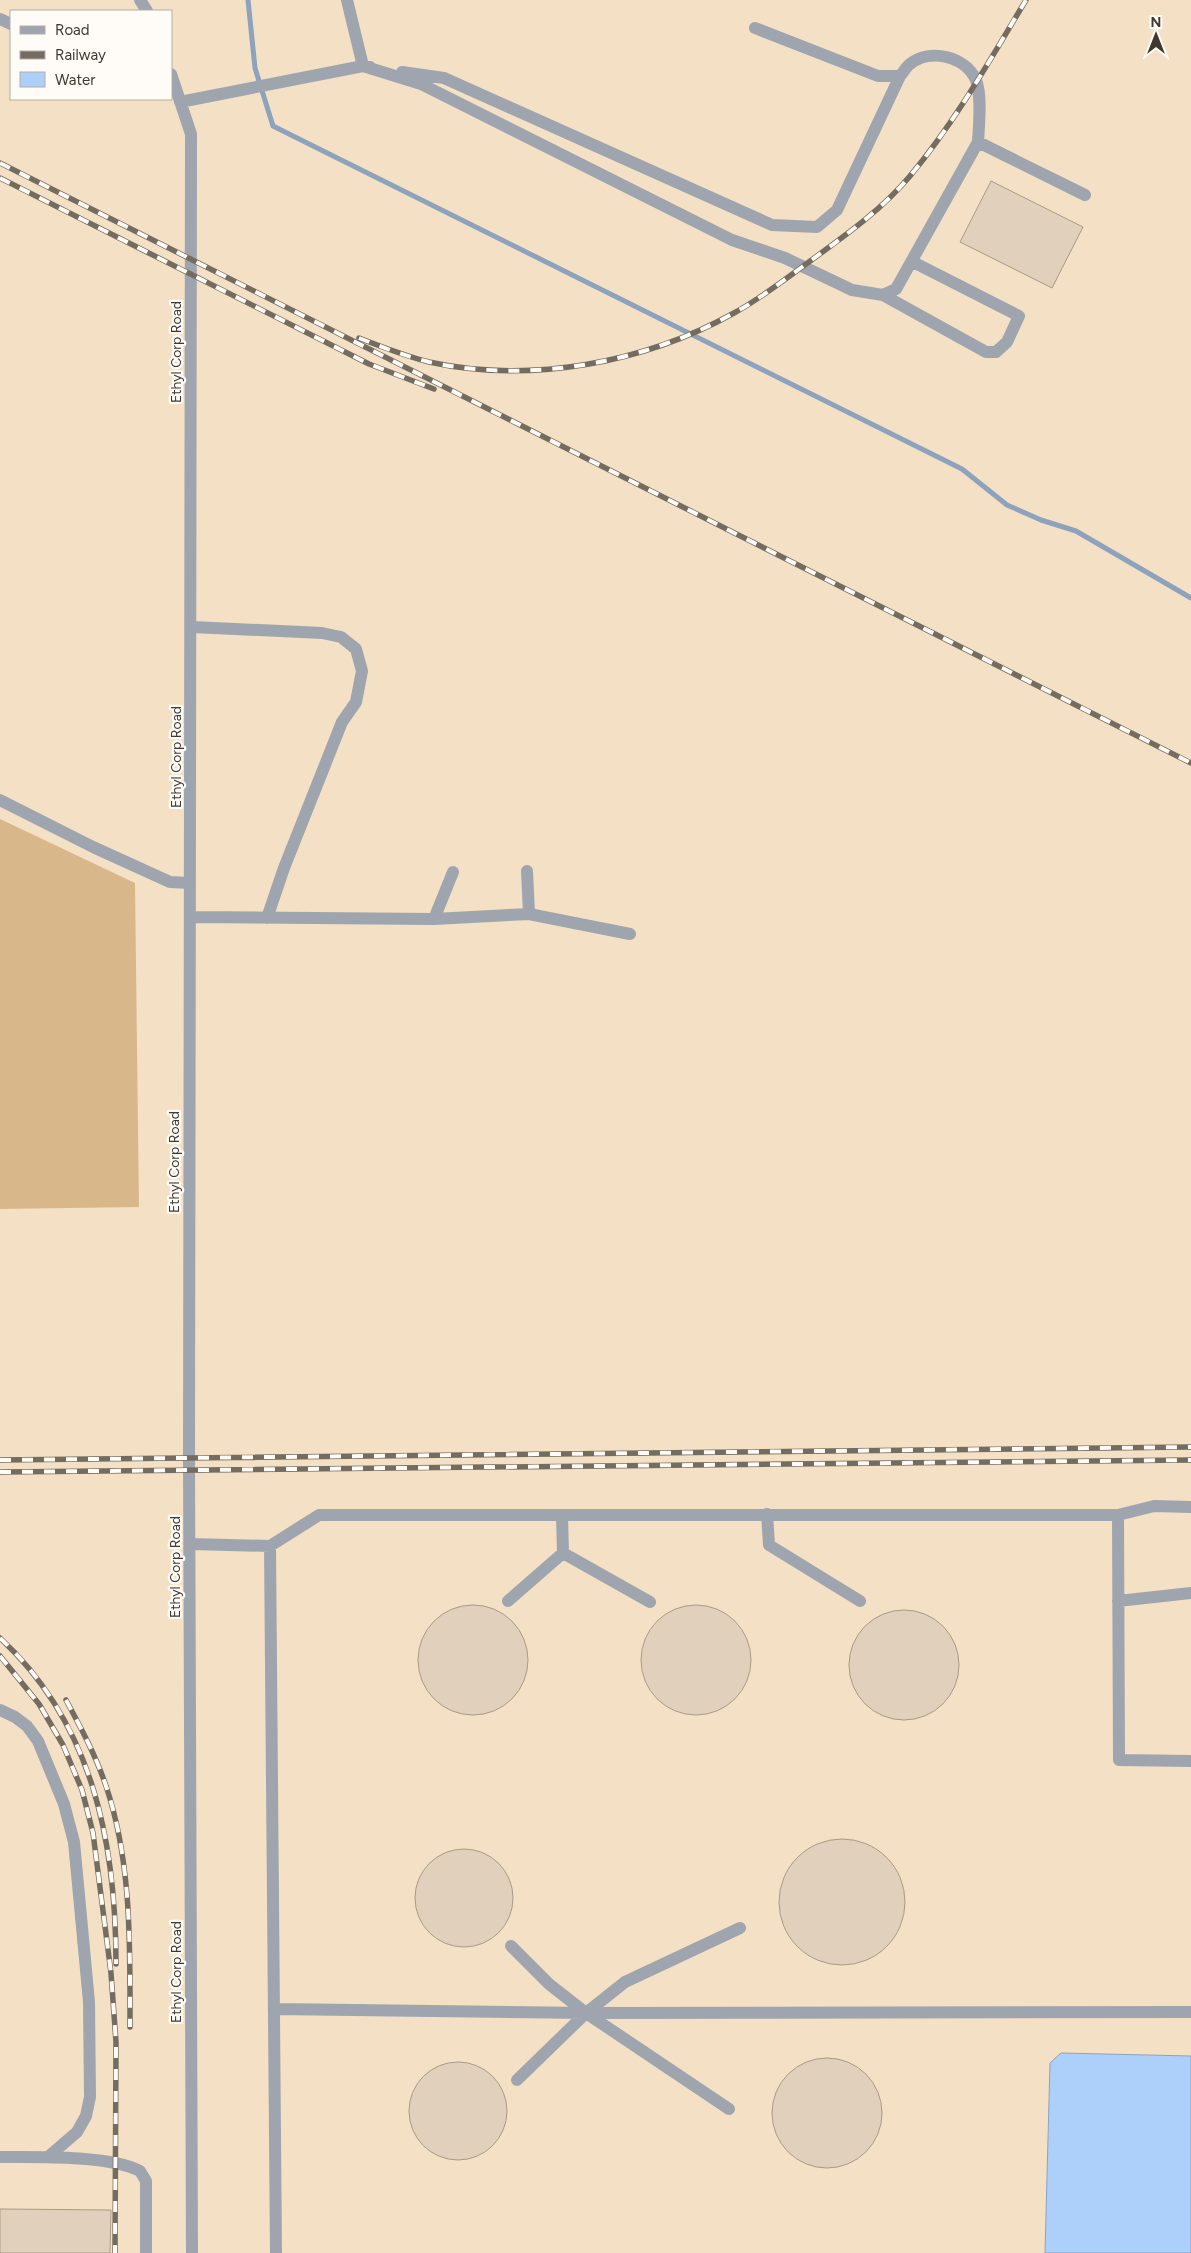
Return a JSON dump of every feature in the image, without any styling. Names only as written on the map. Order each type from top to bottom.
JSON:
[{"type":"lane","points":[[347,0],[363,66]]},
{"type":"lane","points":[[755,28],[878,76],[900,76]]},
{"type":"lane","points":[[180,102],[290,82],[363,66],[444,78],[772,226],[817,227],[837,210],[900,76],[910,64],[925,56],[942,56],[960,61],[970,70],[977,82],[980,122],[978,142],[913,262],[896,289],[883,295]]},
{"type":"lane","points":[[363,66],[421,84],[732,240],[785,258],[852,290],[883,295],[986,352],[996,352],[1007,342],[1019,316],[913,262]]},
{"type":"lane","name":"Ethyl Corp Road","points":[[172,78],[191,134],[190,1544],[192,2253]]},
{"type":"lane","points":[[978,142],[1085,195]]},
{"type":"lane","points":[[192,627],[322,633],[341,637],[356,649],[362,671],[356,702],[342,722],[284,868],[267,918]]},
{"type":"lane","points":[[0,800],[93,847],[170,882],[190,883]]},
{"type":"lane","points":[[527,871],[529,914]]},
{"type":"lane","points":[[434,919],[453,872]]},
{"type":"lane","points":[[190,917],[434,919],[485,923],[529,914],[630,934]]},
{"type":"lane","points":[[190,1544],[270,1546],[319,1514],[1118,1515],[1154,1506],[1191,1507]]},
{"type":"lane","points":[[562,1514],[563,1554]]},
{"type":"lane","points":[[767,1514],[769,1545],[860,1601]]},
{"type":"lane","points":[[1118,1515],[1119,1760],[1191,1761]]},
{"type":"lane","points":[[270,1546],[276,2253]]},
{"type":"lane","points":[[508,1601],[563,1554]]},
{"type":"lane","points":[[563,1554],[650,1602]]},
{"type":"lane","points":[[1118,1601],[1191,1593]]},
{"type":"lane","points":[[0,1710],[15,1717],[26,1726],[38,1741],[64,1804],[74,1842],[89,2002],[90,2097],[86,2116],[77,2132],[48,2157]]},
{"type":"lane","points":[[517,2080],[586,2013],[625,1982],[740,1928]]},
{"type":"lane","points":[[511,1946],[549,1984],[586,2013],[728,2109]]},
{"type":"lane","points":[[274,2009],[586,2013],[1191,2012]]},
{"type":"lane","points":[[0,2157],[48,2157],[102,2162],[140,2171],[146,2181],[146,2253]]},
{"type":"shaded area","points":[[0,0],[1191,0],[1191,2253],[0,2253]]},
{"type":"shaded area","points":[[0,819],[135,883],[139,1207],[0,1209]]},
{"type":"water","points":[[1061,2053],[1191,2056],[1191,2253],[1045,2253],[1050,2063]]},
{"type":"building","points":[[991,181],[1083,227],[1052,288],[960,242]]},
{"type":"building","points":[[473,1605],[494,1610],[512,1621],[523,1639],[528,1660],[523,1681],[512,1699],[494,1710],[473,1715],[452,1710],[434,1699],[423,1681],[418,1660],[423,1639],[434,1621],[452,1610]]},
{"type":"building","points":[[696,1605],[707,1606],[717,1610],[735,1621],[746,1639],[750,1649],[750,1671],[746,1681],[735,1699],[717,1710],[707,1714],[696,1715],[685,1714],[675,1710],[657,1699],[646,1681],[642,1671],[641,1660],[642,1649],[646,1639],[657,1621],[675,1610],[685,1606]]},
{"type":"building","points":[[904,1610],[925,1615],[943,1626],[954,1644],[959,1665],[954,1686],[943,1704],[925,1715],[904,1720],[883,1715],[865,1704],[854,1686],[849,1665],[854,1644],[865,1626],[883,1615]]},
{"type":"building","points":[[842,1839],[866,1843],[887,1857],[901,1878],[905,1902],[901,1926],[887,1947],[866,1961],[842,1965],[818,1961],[797,1947],[783,1926],[779,1902],[783,1878],[797,1857],[818,1843]]},
{"type":"building","points":[[464,1849],[483,1853],[499,1863],[509,1879],[513,1898],[509,1917],[499,1933],[483,1943],[464,1947],[445,1943],[429,1933],[419,1917],[415,1898],[419,1879],[429,1863],[445,1853]]},
{"type":"building","points":[[827,2058],[838,2059],[848,2063],[866,2074],[877,2092],[881,2102],[881,2124],[877,2134],[866,2152],[848,2163],[838,2167],[827,2168],[816,2167],[806,2163],[788,2152],[777,2134],[773,2124],[772,2113],[773,2102],[777,2092],[788,2074],[806,2063],[816,2059]]},
{"type":"building","points":[[458,2062],[477,2066],[493,2076],[503,2092],[507,2111],[503,2130],[493,2146],[477,2156],[458,2160],[439,2156],[423,2146],[413,2130],[409,2111],[413,2092],[423,2076],[439,2066]]},
{"type":"building","points":[[0,2209],[111,2210],[110,2253],[0,2253]]},
{"type":"waterway","points":[[248,0],[255,68],[273,126],[962,469],[1007,505],[1041,520],[1076,531],[1191,598]]},
{"type":"railway","points":[[359,338],[429,362],[507,371],[547,369],[625,356],[663,345],[734,313],[752,303],[845,235],[873,213],[898,189],[910,176],[957,112],[1026,0]]},
{"type":"railway","points":[[0,163],[1191,763]]},
{"type":"railway","points":[[0,178],[369,364],[434,389]]},
{"type":"railway","points":[[0,1460],[1191,1447]]},
{"type":"railway","points":[[0,1472],[1191,1460]]},
{"type":"railway","points":[[0,1638],[32,1672],[57,1708],[78,1747],[93,1788],[104,1830],[111,1874],[116,1964]]},
{"type":"railway","points":[[0,1656],[39,1704],[63,1745],[82,1790],[93,1833],[111,1973],[116,2042],[115,2253]]},
{"type":"railway","points":[[66,1700],[88,1742],[102,1775],[121,1845],[128,1905],[130,2027]]}]
